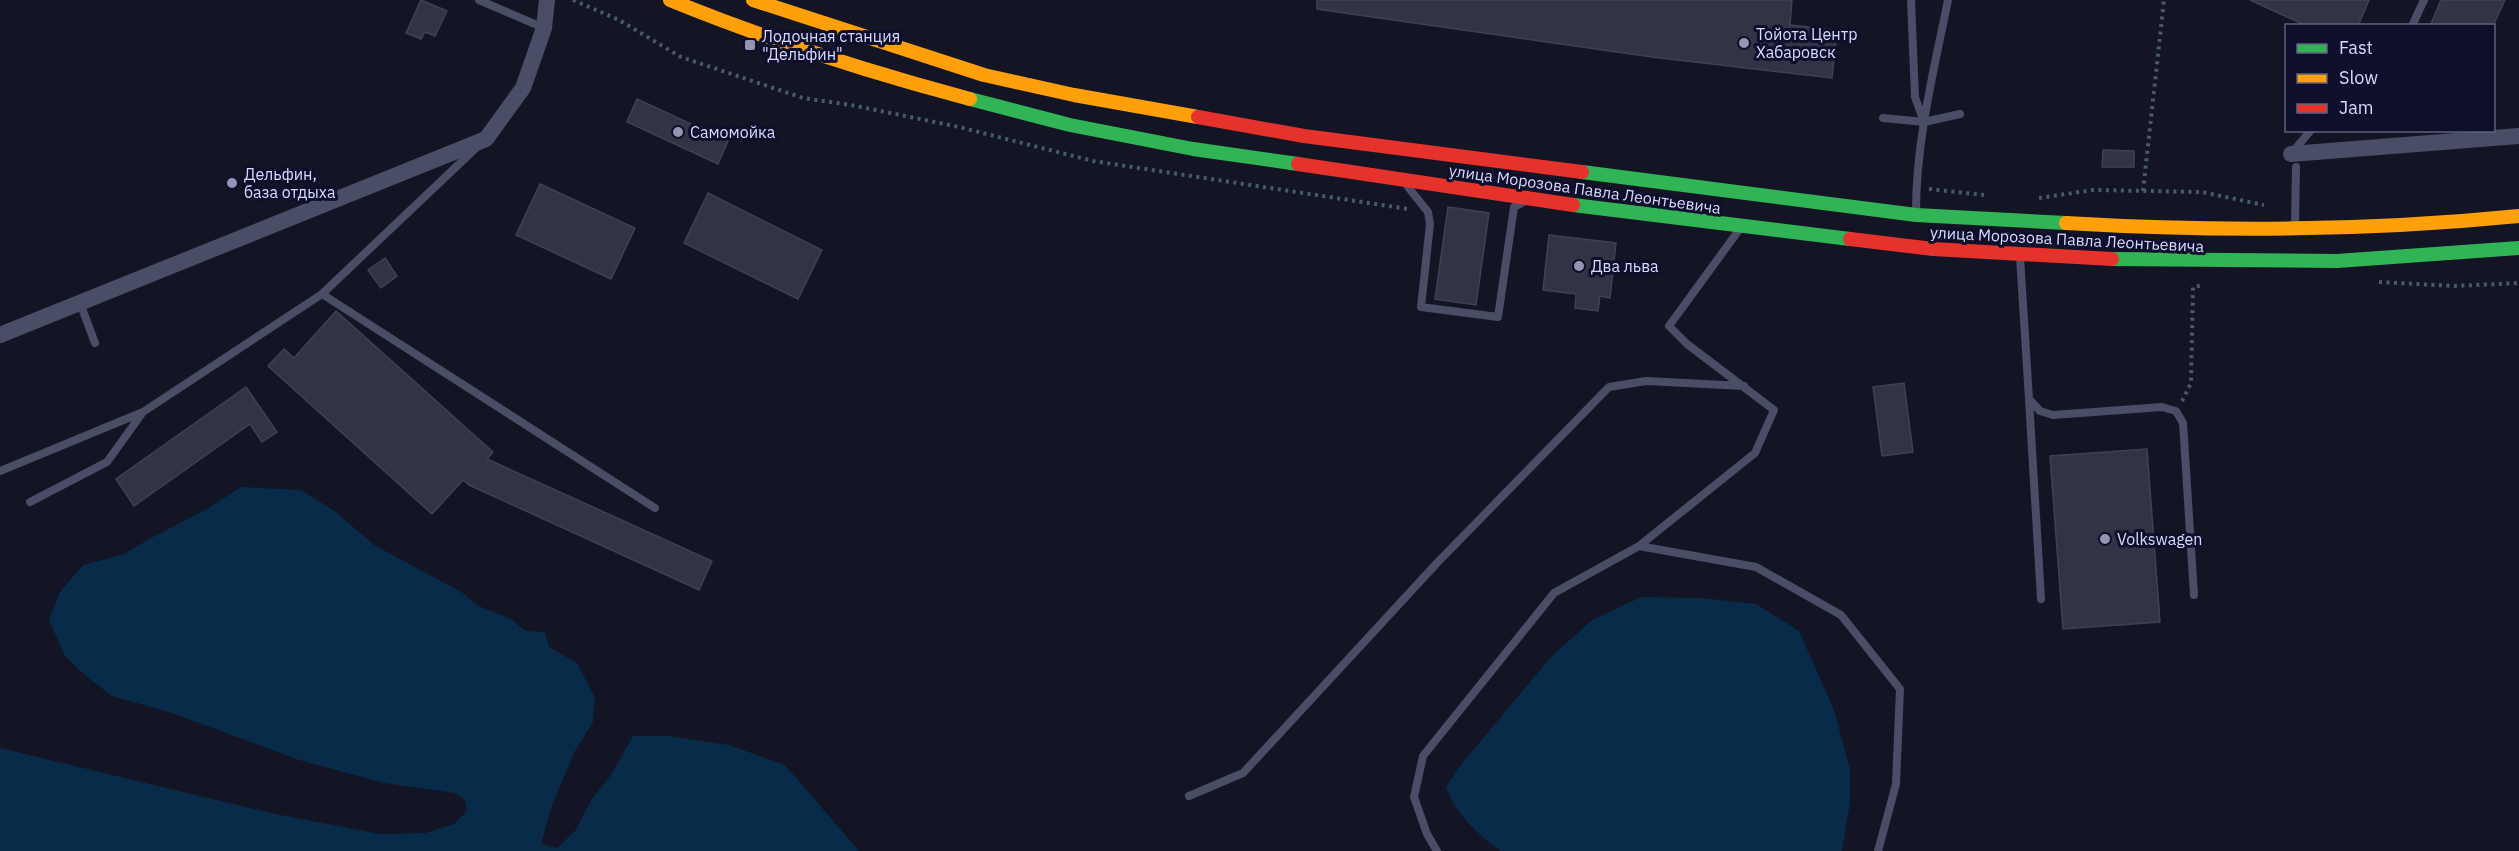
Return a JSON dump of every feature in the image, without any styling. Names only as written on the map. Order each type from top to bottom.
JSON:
[{"type":"main road","name":"улица Морозова Павла Леонтьевича","points":[[670,0],[831,60],[1002,109],[1193,149],[1531,199],[1741,227],[1933,249],[2147,261],[2337,261],[2519,248]]},
{"type":"main road","name":"улица Морозова Павла Леонтьевича","points":[[753,0],[984,75],[1074,95],[1304,136],[1916,215],[2152,228],[2295,228],[2447,223],[2519,216]]},
{"type":"street","points":[[0,335],[486,139],[523,88],[544,28],[548,0]]},
{"type":"street","points":[[2294,161],[2519,136]]},
{"type":"lane","points":[[479,0],[544,28]]},
{"type":"lane","points":[[1911,0],[1915,97],[1924,122]]},
{"type":"lane","points":[[1916,215],[1916,187],[1924,122],[1948,0]]},
{"type":"lane","points":[[2413,24],[2424,0]]},
{"type":"lane","points":[[1883,118],[1924,122],[1960,114]]},
{"type":"lane","points":[[2295,228],[2294,161],[2310,132]]},
{"type":"lane","points":[[0,471],[143,412],[322,294],[486,139]]},
{"type":"lane","points":[[1402,180],[1428,212],[1430,224],[1421,307],[1498,317],[1514,207],[1531,199]]},
{"type":"lane","points":[[1437,851],[1426,834],[1414,797],[1424,756],[1554,593],[1640,546],[1755,453],[1774,410],[1687,344],[1669,326],[1741,227]]},
{"type":"lane","points":[[2019,254],[2041,599]]},
{"type":"lane","points":[[322,294],[655,508]]},
{"type":"lane","points":[[80,303],[95,343]]},
{"type":"lane","points":[[1189,796],[1243,773],[1437,563],[1609,387],[1646,381],[1744,386]]},
{"type":"lane","points":[[2029,399],[2040,411],[2053,415],[2162,407],[2176,411],[2183,423],[2194,595]]},
{"type":"lane","points":[[30,502],[107,462],[143,412]]},
{"type":"lane","points":[[1640,546],[1756,567],[1841,615],[1900,689],[1896,784],[1878,851]]},
{"type":"path","points":[[2143,191],[2164,0]]},
{"type":"path","points":[[1916,187],[1994,195]]},
{"type":"path","points":[[2036,199],[2093,190],[2202,192],[2238,200]]},
{"type":"path","points":[[2378,282],[2454,286],[2519,282]]},
{"type":"path","points":[[2176,411],[2191,383],[2193,286],[2212,285]]},
{"type":"water","points":[[241,487],[301,490],[336,512],[374,545],[463,593],[476,605],[511,619],[526,631],[545,632],[549,647],[577,663],[595,698],[593,722],[575,751],[552,805],[541,844],[557,848],[575,831],[592,799],[611,775],[633,736],[668,736],[729,745],[785,765],[859,851],[0,851],[0,748],[275,814],[380,834],[425,833],[454,824],[467,811],[465,800],[455,793],[384,783],[299,760],[172,713],[112,696],[65,656],[49,620],[60,592],[83,565],[124,554],[207,509]]},
{"type":"water","points":[[1641,597],[1701,598],[1756,604],[1799,631],[1834,710],[1850,769],[1850,802],[1842,851],[1501,851],[1461,815],[1446,787],[1459,767],[1550,658],[1592,620]]},
{"type":"building","points":[[421,0],[447,11],[435,36],[425,32],[421,39],[406,33]]},
{"type":"building","points":[[1317,0],[1792,0],[1790,25],[1837,30],[1832,78],[1652,57],[1317,9]]},
{"type":"building","points":[[2250,0],[2369,0],[2359,24],[2303,24]]},
{"type":"building","points":[[2441,0],[2505,0],[2494,24],[2431,24]]},
{"type":"building","name":"Самомойка","points":[[637,99],[728,141],[718,164],[627,122]]},
{"type":"building","points":[[2103,150],[2134,151],[2134,167],[2102,167]]},
{"type":"building","points":[[540,184],[635,228],[611,279],[516,235]]},
{"type":"building","points":[[708,193],[822,250],[798,299],[684,243]]},
{"type":"building","points":[[1448,207],[1489,213],[1476,305],[1435,299]]},
{"type":"building","name":"Два льва","points":[[1549,235],[1616,243],[1610,298],[1600,296],[1598,311],[1575,308],[1576,294],[1543,290]]},
{"type":"building","points":[[385,258],[397,276],[381,288],[368,270]]},
{"type":"building","points":[[336,311],[493,452],[487,459],[712,561],[699,590],[469,485],[463,480],[432,514],[268,366],[284,349],[294,358]]},
{"type":"building","points":[[1904,383],[1913,452],[1882,456],[1873,387]]},
{"type":"building","points":[[246,387],[277,432],[262,442],[250,424],[134,506],[116,479]]},
{"type":"building","name":"Volkswagen","points":[[2147,449],[2160,622],[2063,629],[2050,456]]},
{"type":"traffic: fast","points":[[970,99],[1070,125],[1193,149],[1298,164]]},
{"type":"traffic: fast","points":[[1582,172],[1916,215],[2066,223]]},
{"type":"traffic: fast","points":[[1573,205],[1850,239]]},
{"type":"traffic: fast","points":[[2112,259],[2337,261],[2519,248]]},
{"type":"traffic: slow","points":[[670,0],[744,29],[819,54],[970,99]]},
{"type":"traffic: slow","points":[[753,0],[984,75],[1074,95],[1198,117]]},
{"type":"traffic: slow","points":[[2066,223],[2236,229],[2406,225],[2519,216]]},
{"type":"traffic: jam","points":[[1198,117],[1304,136],[1582,172]]},
{"type":"traffic: jam","points":[[1298,164],[1573,205]]},
{"type":"traffic: jam","points":[[1850,239],[1933,249],[2112,259]]},
{"type":"place","name":"Тойота Центр Хабаровск","points":[[1744,43]]},
{"type":"place","name":"Лодочная станция \"Дельфин\"","points":[[750,45]]},
{"type":"place","name":"Самомойка","points":[[678,132]]},
{"type":"place","name":"Дельфин, база отдыха","points":[[232,183]]},
{"type":"place","name":"Два льва","points":[[1579,266]]},
{"type":"place","name":"Volkswagen","points":[[2105,539]]}]
